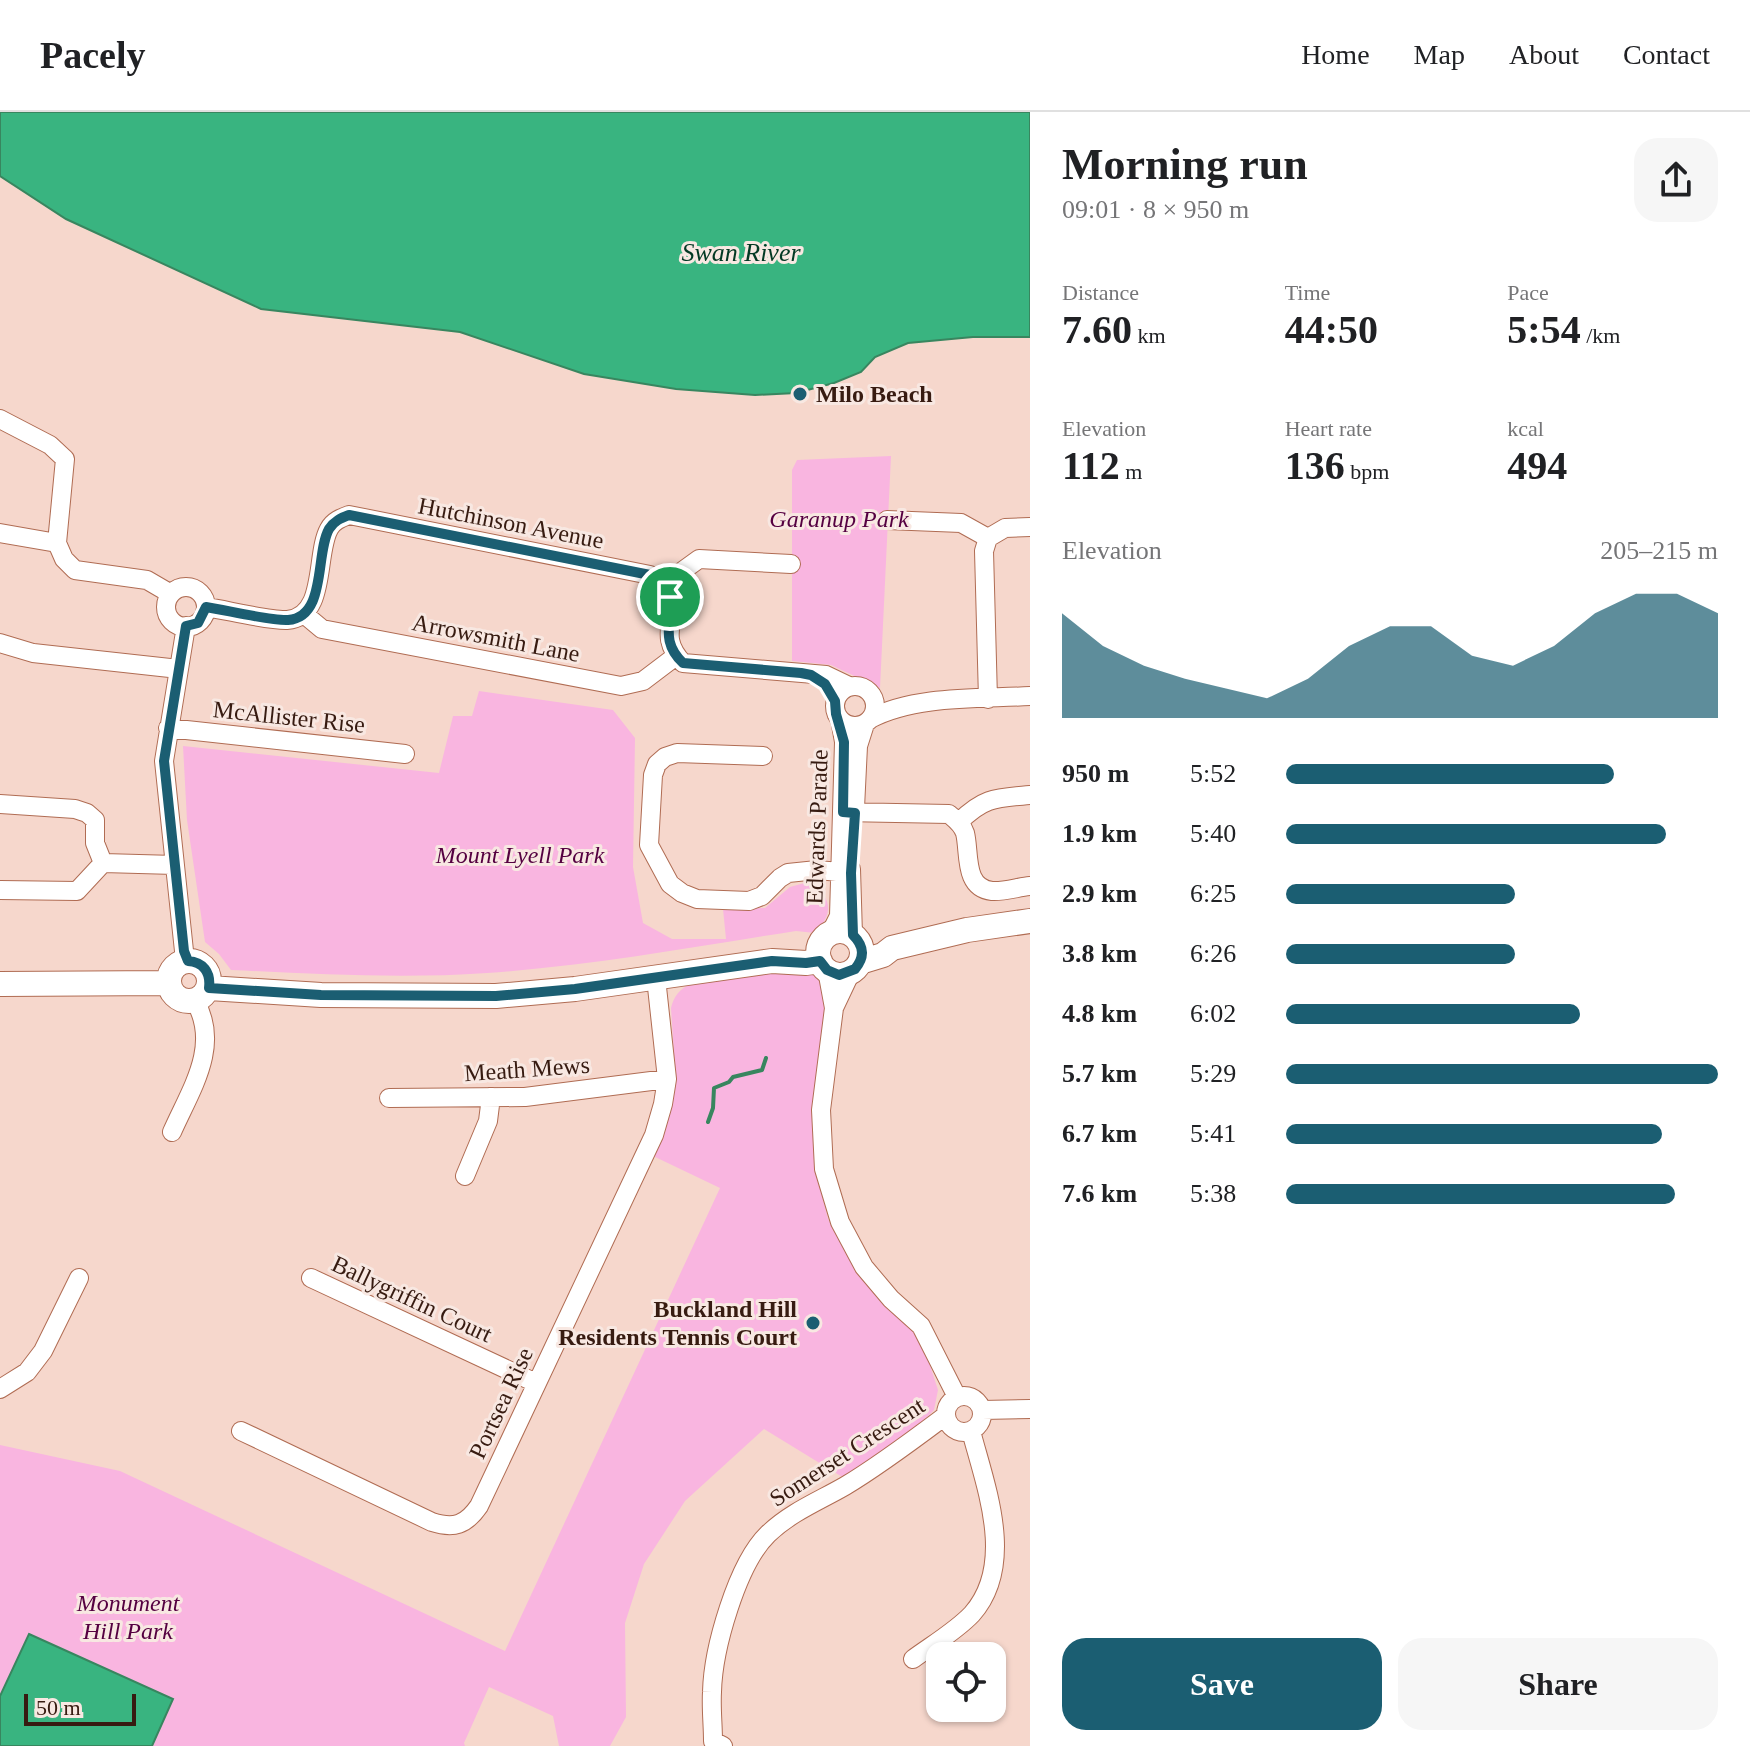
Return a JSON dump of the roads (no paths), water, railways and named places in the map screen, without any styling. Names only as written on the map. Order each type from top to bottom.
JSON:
[{"type":"street","points":[[0,419],[50,445],[65,459],[57,543],[64,559],[75,570],[147,580],[171,594]]},
{"type":"street","name":"Hutchinson Avenue","points":[[304,614],[312,603],[328,530],[336,520],[349,515],[650,575],[663,585]]},
{"type":"street","points":[[887,520],[961,523],[988,538]]},
{"type":"street","points":[[988,699],[984,551],[988,538],[1005,528],[1030,527]]},
{"type":"street","points":[[0,533],[57,543]]},
{"type":"street","points":[[791,564],[699,559],[663,585],[670,597],[669,643],[676,656],[683,663],[826,675],[849,686],[861,687],[873,697],[918,703]]},
{"type":"street","points":[[181,588],[193,588],[203,596],[206,607],[198,623],[186,626],[175,622],[167,612],[171,594],[181,588]]},
{"type":"street","points":[[206,607],[288,620],[304,614]]},
{"type":"street","name":"Arrowsmith Lane","points":[[304,614],[322,629],[621,686],[643,681],[676,656]]},
{"type":"street","points":[[186,626],[164,761],[184,951],[188,961]]},
{"type":"street","points":[[0,643],[33,653],[179,669]]},
{"type":"street","points":[[811,675],[825,684],[838,710],[854,726],[885,711],[918,703],[1030,696]]},
{"type":"street","points":[[838,710],[838,694],[849,686]]},
{"type":"street","points":[[868,721],[875,711],[873,697]]},
{"type":"street","name":"Edwards Parade","points":[[838,710],[844,742],[849,812]]},
{"type":"street","name":"Edwards Parade","points":[[868,721],[858,746],[849,812],[841,952],[821,1110],[824,1169],[840,1222],[864,1267],[891,1299],[921,1326],[957,1397]]},
{"type":"street","name":"McAllister Rise","points":[[168,728],[405,754]]},
{"type":"street","points":[[763,756],[677,753],[657,764],[653,775],[649,845],[670,884],[697,899],[749,901],[762,896],[788,873],[817,870],[845,872]]},
{"type":"street","points":[[959,822],[975,806],[989,798],[1030,795]]},
{"type":"street","points":[[0,804],[75,809],[87,813],[95,820],[95,843],[103,863]]},
{"type":"street","points":[[849,812],[949,814],[965,831],[969,872],[978,884],[991,891],[1030,886]]},
{"type":"street","points":[[0,890],[77,891],[103,863],[175,865]]},
{"type":"street","points":[[172,1132],[207,1048],[202,994],[209,974],[194,961],[188,961],[176,965],[169,976],[169,983],[175,995],[188,1001],[202,994],[496,996],[575,989],[772,961],[806,963],[880,943],[892,948],[967,930],[1030,921]]},
{"type":"street","name":"Portsea Rise","points":[[241,1431],[432,1522],[455,1526],[469,1519],[479,1506],[654,1135],[667,1079],[656,978]]},
{"type":"street","points":[[0,984],[169,983]]},
{"type":"street","name":"Meath Mews","points":[[389,1098],[525,1097],[667,1079]]},
{"type":"street","points":[[465,1176],[488,1121],[491,1097]]},
{"type":"street","points":[[0,1389],[27,1372],[43,1351],[79,1278]]},
{"type":"street","name":"Ballygriffin Court","points":[[311,1278],[536,1383]]},
{"type":"street","name":"Somerset Crescent","points":[[723,1746],[713,1741],[711,1689],[722,1633],[737,1583],[751,1556],[768,1534],[796,1512],[844,1486],[945,1416],[947,1406],[957,1397],[971,1397],[982,1410],[1030,1409]]},
{"type":"street","points":[[913,1659],[970,1615],[988,1591],[995,1534],[971,1431],[979,1424],[982,1410]]},
{"type":"street","name":"Somerset Crescent","points":[[945,1416],[954,1430],[971,1431]]},
{"type":"water","name":"Swan River","points":[[0,112],[1030,112],[1030,337],[973,337],[908,343],[875,357],[861,372],[834,383],[796,393],[755,395],[676,389],[584,374],[460,332],[261,309],[66,219],[0,176]]},
{"type":"water","points":[[29,1634],[173,1699],[152,1746],[0,1746],[0,1696]]},
{"type":"waterway","points":[[708,1122],[713,1108],[714,1088],[733,1077],[762,1070],[766,1058]]},
{"type":"place","name":"Milo Beach","points":[[800,394]]},
{"type":"place","name":"Buckland Hill Residents Tennis Court","points":[[813,1323]]},
{"type":"park label","name":"Garanup Park","points":[[839,519]]},
{"type":"park label","name":"Mount Lyell Park","points":[[520,855]]},
{"type":"park label","name":"Monument Hill Park","points":[[128,1617]]}]
